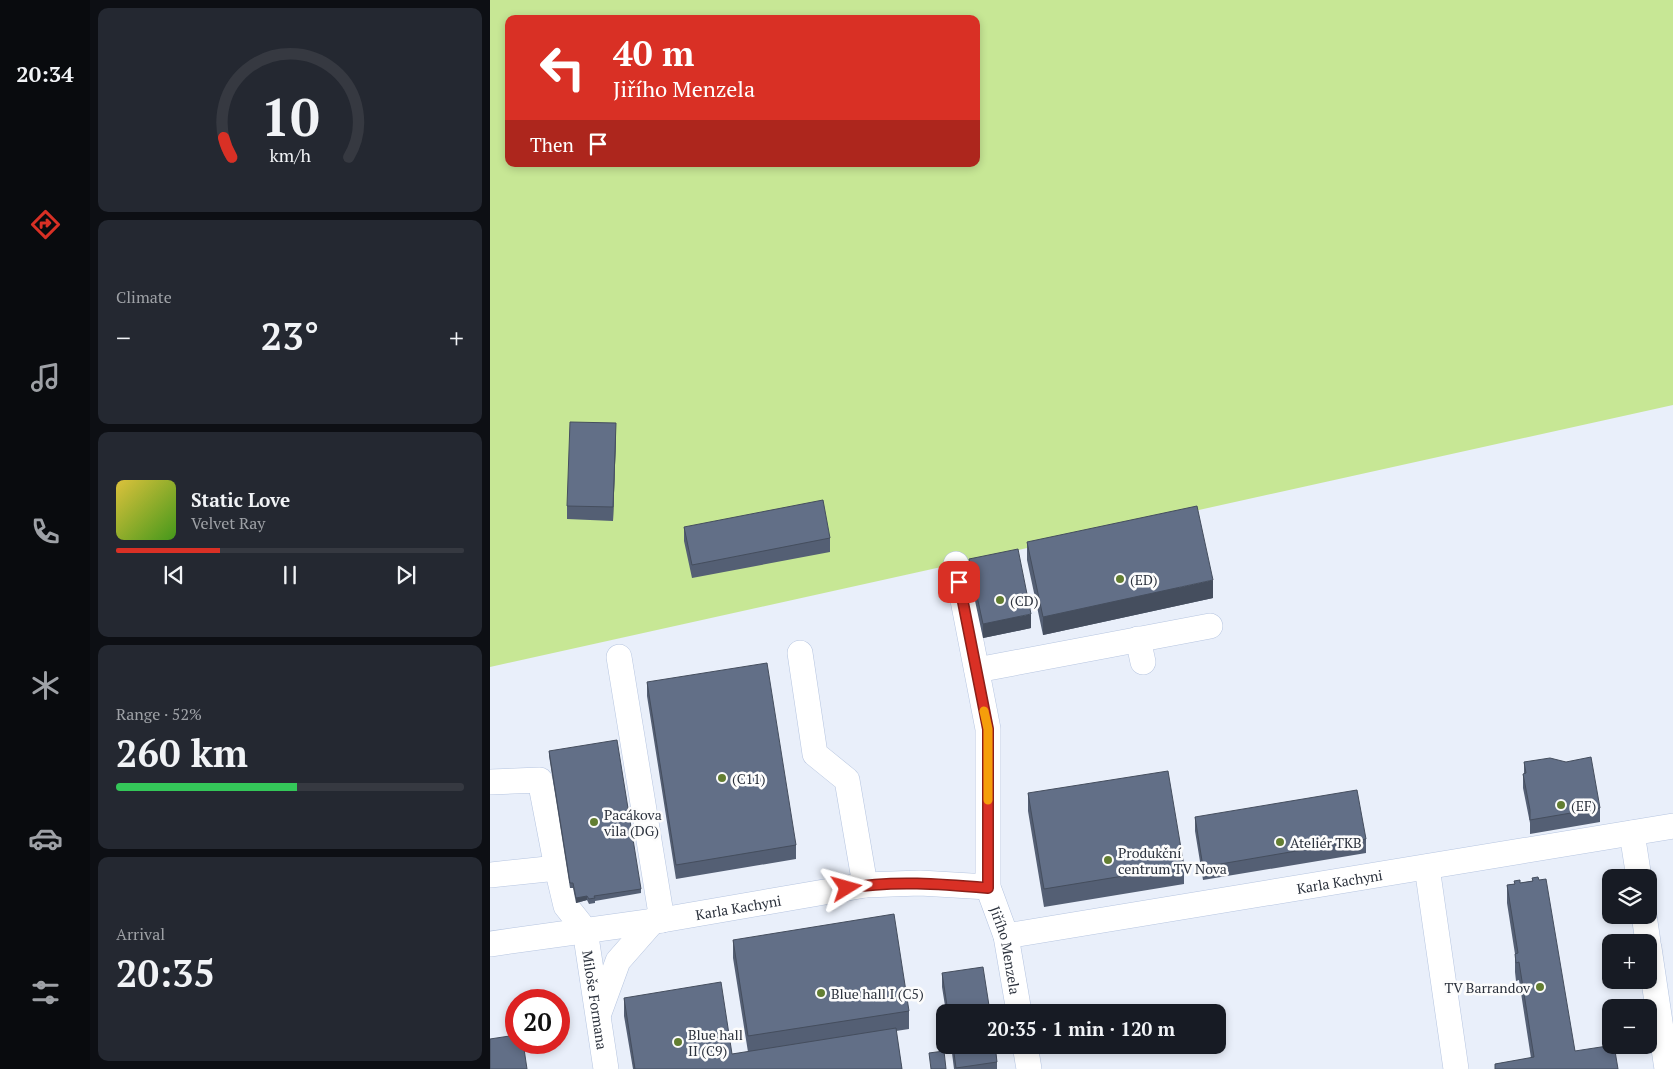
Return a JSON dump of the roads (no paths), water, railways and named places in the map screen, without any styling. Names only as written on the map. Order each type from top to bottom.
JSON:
[{"type":"lane","name":"Jiřího Menzela","points":[[956,564],[977,670],[993,728],[988,888],[1006,936],[1018,1004]]},
{"type":"lane","points":[[977,670],[1141,650],[1210,626]]},
{"type":"lane","points":[[800,653],[815,754],[847,780],[865,884]]},
{"type":"lane","points":[[598,1016],[618,962],[658,920],[619,657]]},
{"type":"lane","points":[[490,782],[540,780],[556,868],[566,906],[585,930]]},
{"type":"lane","name":"Karla Kachyni","points":[[1006,936],[1673,826]]},
{"type":"lane","points":[[1632,833],[1637,869]]},
{"type":"lane","points":[[1426,867],[1456,1069]]},
{"type":"lane","points":[[490,875],[556,868]]},
{"type":"lane","name":"Karla Kachyni","points":[[490,944],[658,920],[865,884],[920,883],[988,888]]},
{"type":"lane","name":"Miloše Formana","points":[[585,930],[606,1069]]},
{"type":"lane","points":[[1657,976],[1665,1005],[1667,1069]]},
{"type":"lane","points":[[1026,1054],[1029,1069]]},
{"type":"place","name":"(ED)","points":[[1120,579]]},
{"type":"place","name":"(CD)","points":[[1000,600]]},
{"type":"place","name":"(C11)","points":[[722,778]]},
{"type":"place","name":"(EF)","points":[[1561,805]]},
{"type":"place","name":"Pacákova vila (DG)","points":[[594,822]]},
{"type":"place","name":"Ateliér TKB","points":[[1280,842]]},
{"type":"place","name":"Produkční centrum TV Nova","points":[[1108,860]]},
{"type":"place","name":"TV Barrandov","points":[[1540,987]]},
{"type":"place","name":"Blue hall I (C5)","points":[[821,993]]},
{"type":"place","name":"Blue hall II (C9)","points":[[678,1042]]}]
